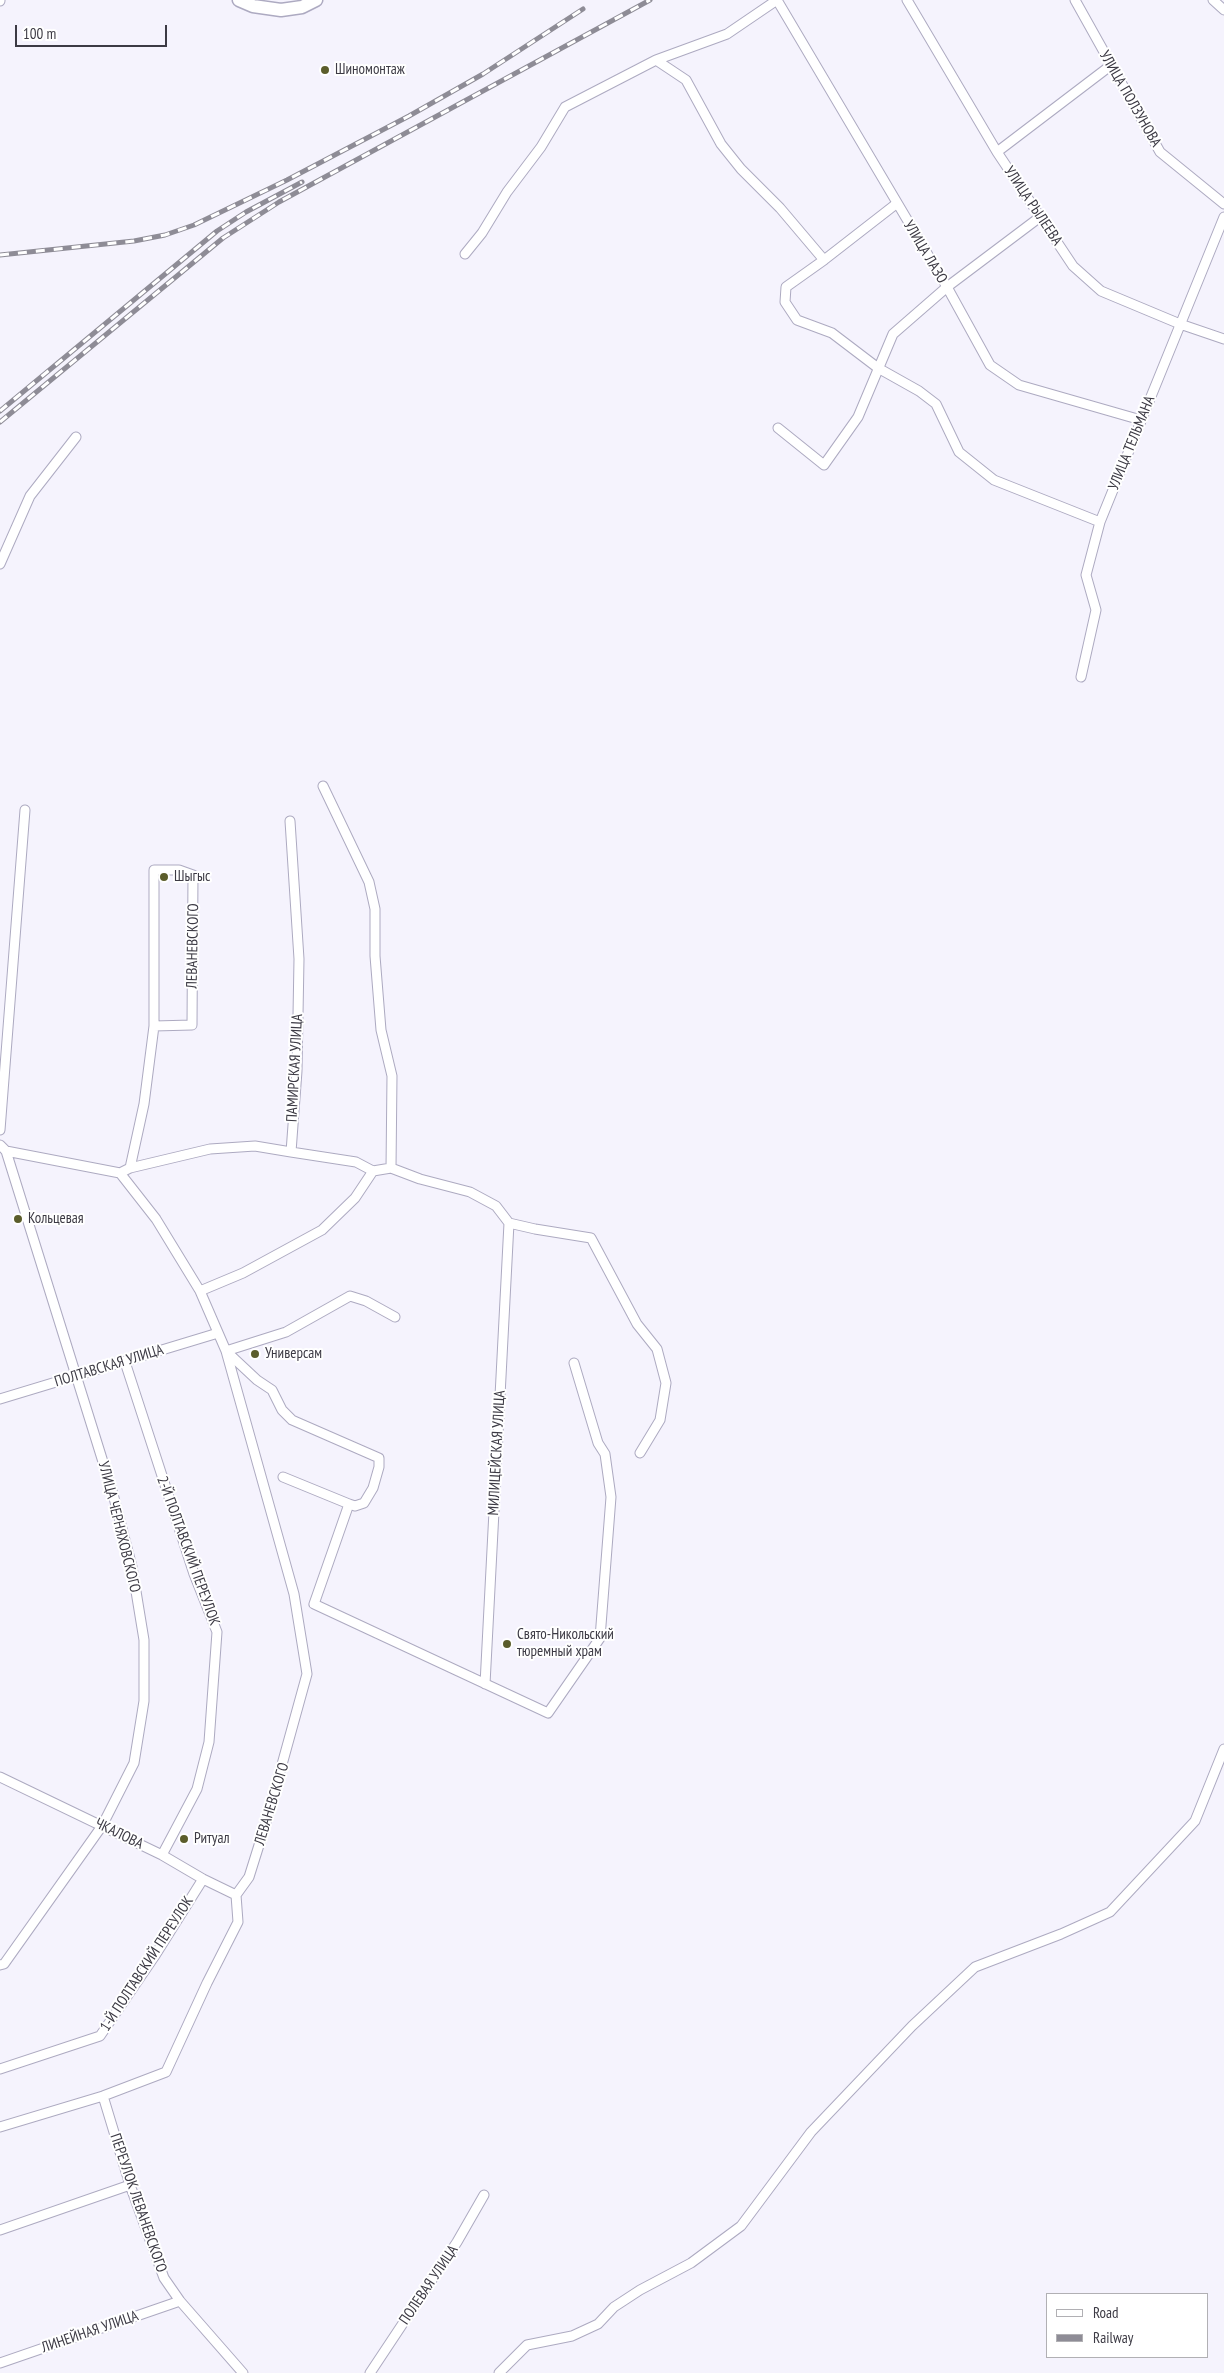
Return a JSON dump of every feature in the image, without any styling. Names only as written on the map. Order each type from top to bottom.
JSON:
[{"type":"main road","points":[[239,0],[253,6],[284,5],[302,7],[316,0]]},
{"type":"street","points":[[465,254],[482,234],[507,192],[541,147],[565,107],[656,60],[727,34],[777,0]]},
{"type":"street","name":"УЛИЦА ЛАЗО","points":[[777,0],[896,204],[947,287],[990,365],[1019,385],[1141,420]]},
{"type":"street","name":"УЛИЦА РЫЛЕЕВА","points":[[907,0],[998,152],[1073,266],[1101,291],[1180,324],[1224,339]]},
{"type":"street","name":"УЛИЦА ПОЛЗУНОВА","points":[[1075,0],[1110,66],[1160,152],[1224,204]]},
{"type":"street","points":[[1214,0],[1224,10]]},
{"type":"street","points":[[656,60],[686,80],[721,144],[741,169],[780,208],[824,260]]},
{"type":"street","points":[[998,152],[1110,66]]},
{"type":"street","points":[[896,204],[786,287],[785,302],[798,320],[832,333],[878,368],[919,391],[936,404],[959,452],[994,480],[1100,522]]},
{"type":"street","points":[[778,428],[824,465],[858,417],[893,334],[947,287],[1040,217]]},
{"type":"street","name":"УЛИЦА ТЕЛЬМАНА","points":[[1081,677],[1096,610],[1086,575],[1100,522],[1224,217]]},
{"type":"street","points":[[0,564],[30,496],[76,437]]},
{"type":"street","points":[[323,786],[369,882],[375,909],[380,1014],[392,1076],[391,1168]]},
{"type":"street","points":[[0,1130],[24,810]]},
{"type":"street","name":"ПАМИРСКАЯ УЛИЦА","points":[[290,821],[299,959],[297,1071],[291,1152]]},
{"type":"street","name":"ЛЕВАНЕВСКОГО","points":[[130,1168],[144,1104],[154,1026],[154,870],[179,870],[193,875],[192,1025],[154,1026]]},
{"type":"street","points":[[3,1148],[120,1173],[130,1168],[210,1148],[255,1146],[356,1162],[374,1171],[391,1168],[420,1179],[470,1192],[496,1206],[509,1222],[535,1229],[591,1238],[637,1324],[657,1349],[666,1383],[660,1420],[640,1453]]},
{"type":"street","name":"УЛИЦА ЧЕРНЯХОВСКОГО","points":[[0,1965],[4,1964],[102,1826],[134,1764],[144,1701],[144,1640],[132,1567],[125,1539],[113,1494],[3,1148]]},
{"type":"street","points":[[200,1290],[243,1273],[322,1230],[355,1198],[374,1171]]},
{"type":"street","name":"ЛЕВАНЕВСКОГО","points":[[120,1173],[156,1219],[200,1290],[226,1351],[294,1594],[307,1674],[266,1826],[249,1877],[236,1895]]},
{"type":"street","name":"МИЛИЦЕЙСКАЯ УЛИЦА","points":[[485,1684],[509,1222]]},
{"type":"street","points":[[226,1351],[286,1332],[350,1296],[366,1301],[395,1317]]},
{"type":"street","name":"ПОЛТАВСКАЯ УЛИЦА","points":[[0,1399],[218,1333]]},
{"type":"street","name":"ЛЕВАНЕВСКОГО","points":[[226,1351],[257,1380],[272,1390],[282,1410],[292,1420],[380,1458],[373,1488],[364,1503],[356,1506],[349,1504]]},
{"type":"street","name":"2-Й ПОЛТАВСКИЙ ПЕРЕУЛОК","points":[[124,1362],[194,1574],[217,1632],[209,1742],[198,1789],[162,1855]]},
{"type":"street","points":[[283,1477],[349,1504],[314,1604],[548,1713],[600,1638],[611,1497],[605,1454],[598,1442],[574,1364]]},
{"type":"street","points":[[499,2373],[528,2345],[572,2336],[598,2324],[614,2307],[640,2290],[690,2263],[740,2226],[811,2132],[912,2026],[975,1967],[1061,1934],[1110,1912],[1195,1821],[1224,1749]]},
{"type":"street","name":"ЧКАЛОВА","points":[[0,1777],[162,1855],[203,1879],[236,1895]]},
{"type":"street","name":"1-Й ПОЛТАВСКИЙ ПЕРЕУЛОК","points":[[0,2069],[100,2036],[203,1879]]},
{"type":"street","points":[[0,2127],[103,2096],[166,2072],[206,1983],[238,1922],[236,1895]]},
{"type":"street","name":"ПЕРЕУЛОК ЛЕВАНЕВСКОГО","points":[[103,2096],[130,2185],[164,2278],[180,2301],[243,2373]]},
{"type":"street","points":[[0,2230],[130,2185]]},
{"type":"street","name":"ПОЛЕВАЯ УЛИЦА","points":[[370,2373],[457,2242],[484,2195]]},
{"type":"street","name":"ЛИНЕЙНАЯ УЛИЦА","points":[[0,2363],[180,2301]]},
{"type":"railway","points":[[0,422],[223,238],[279,202],[650,0]]},
{"type":"railway","points":[[0,255],[134,241],[165,235],[194,225],[287,180],[409,116],[483,74],[583,9]]},
{"type":"railway","points":[[0,411],[217,231],[246,212],[302,182]]},
{"type":"place","name":"Шиномонтаж","points":[[325,70]]},
{"type":"place","name":"Шыгыс","points":[[164,877]]},
{"type":"place","name":"Кольцевая","points":[[18,1219]]},
{"type":"place","name":"Универсам","points":[[255,1354]]},
{"type":"place","name":"Свято-Никольский тюремный храм","points":[[507,1644]]},
{"type":"place","name":"Ритуал","points":[[184,1839]]}]
